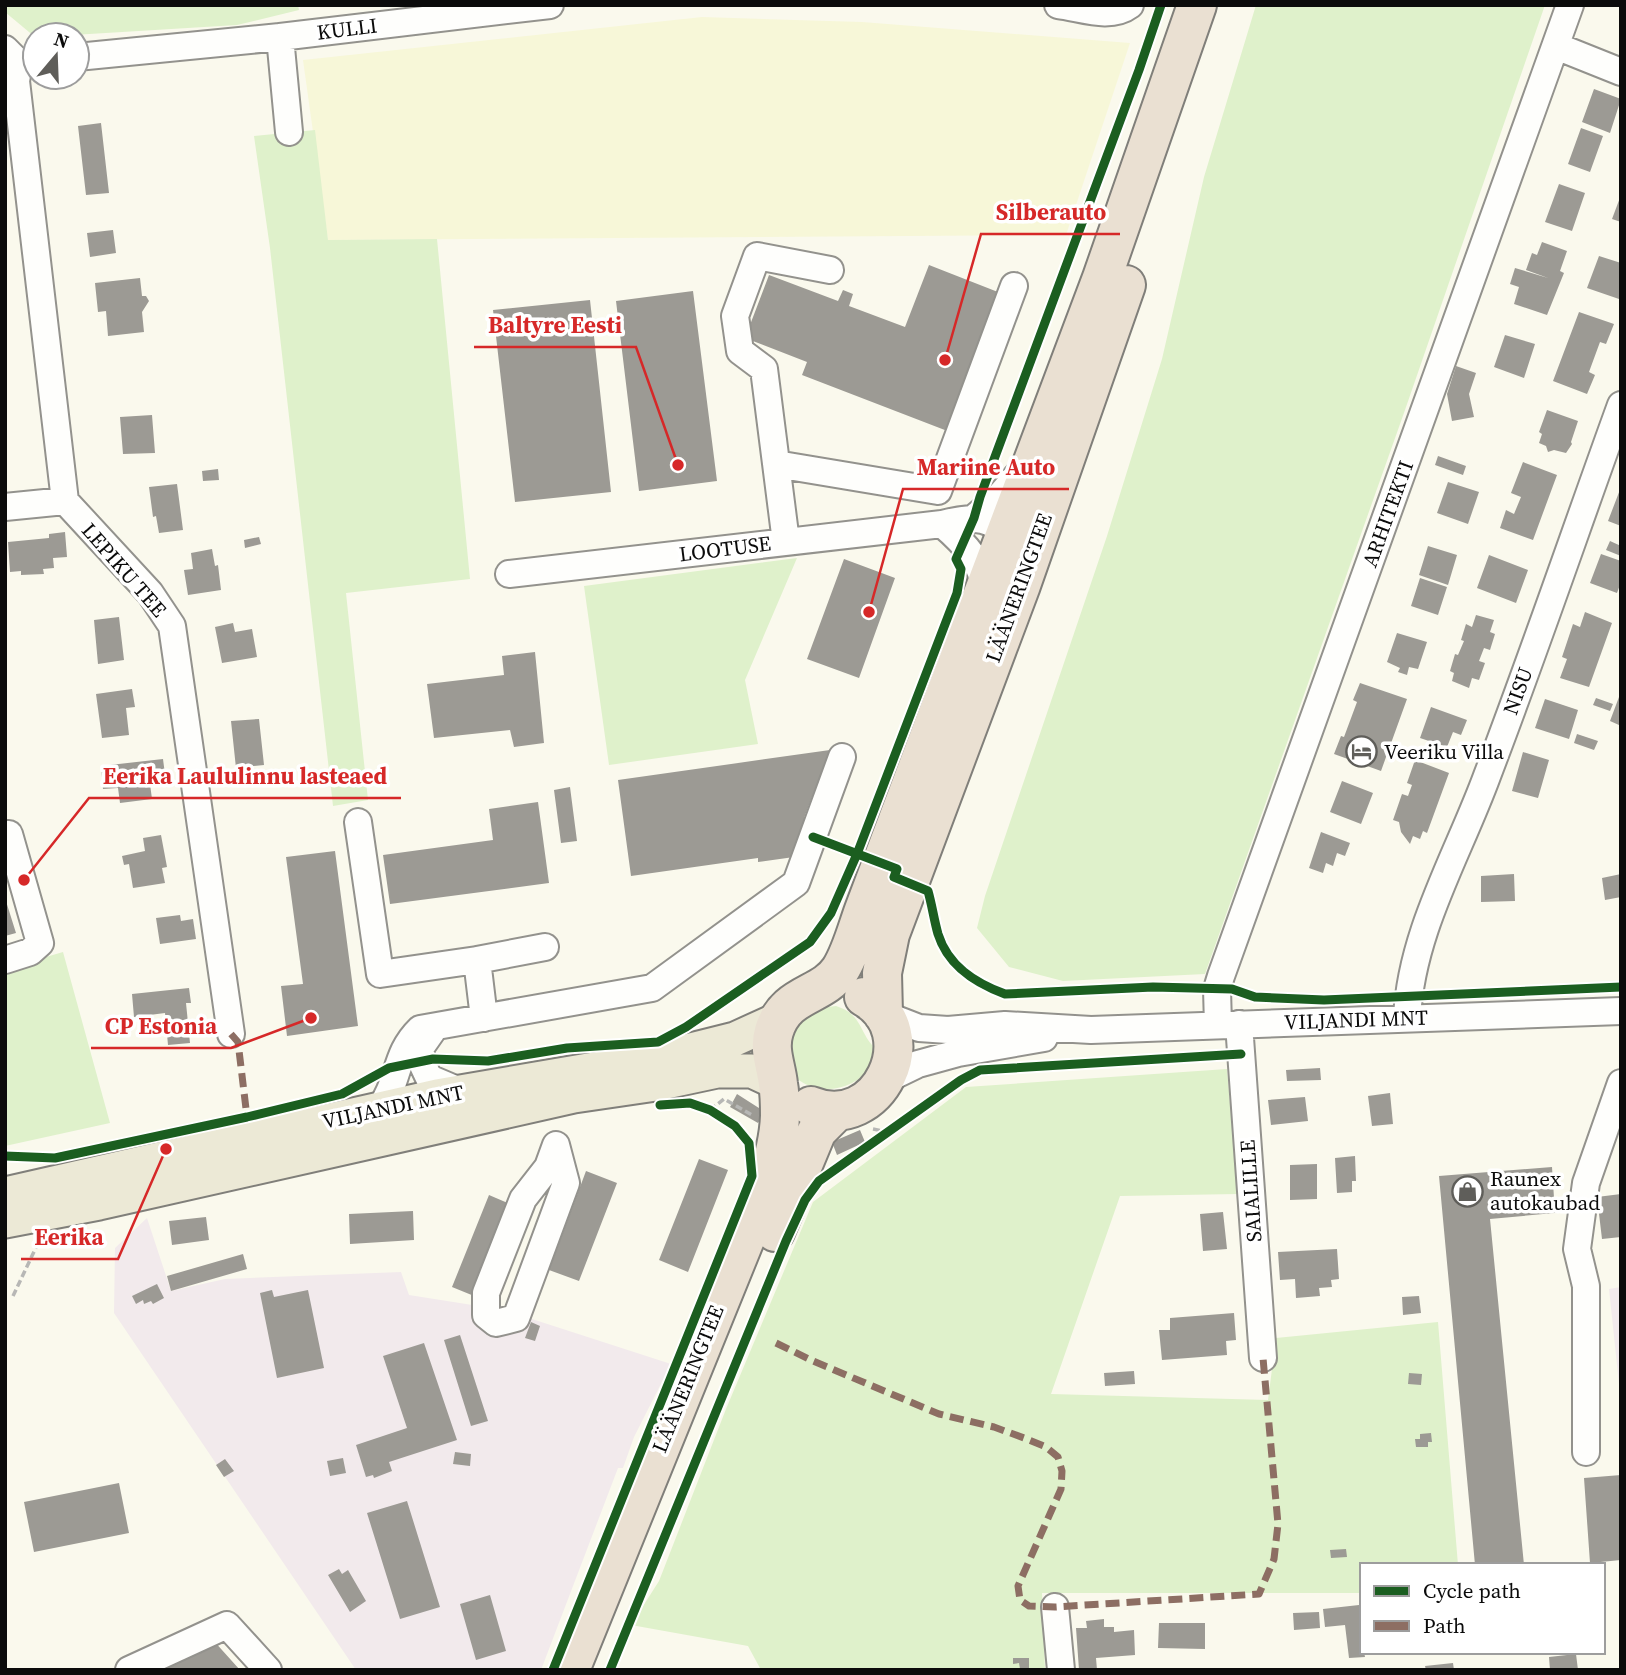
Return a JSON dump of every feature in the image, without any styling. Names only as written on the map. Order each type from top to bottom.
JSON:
[{"type":"highway","name":"LÄÄNERINGTEE","points":[[570,1670],[763,1195],[776,1150],[780,1116],[771,1043],[779,1019],[787,1007],[801,996],[817,989],[839,971],[983,598],[990,527],[1038,449],[1102,278],[1197,5]]},
{"type":"highway","name":"LÄÄNERINGTEE","points":[[596,1670],[817,1131],[836,1111],[863,1102],[874,1094],[885,1080],[892,1064],[894,1046],[883,1014],[882,973],[890,934],[1021,585],[1222,5]]},
{"type":"highway","points":[[817,989],[839,988],[856,992],[883,1014]]},
{"type":"highway","points":[[778,1083],[800,1101],[817,1108],[836,1111]]},
{"type":"main road","name":"VILJANDI MNT","points":[[5,1194],[462,1092],[659,1058],[735,1039],[779,1019]]},
{"type":"main road","name":"VILJANDI MNT","points":[[5,1221],[99,1203],[561,1099],[717,1071],[752,1071],[778,1083]]},
{"type":"street","points":[[1058,5],[1111,14],[1130,5]]},
{"type":"street","name":"ARHITEKTI","points":[[1228,1025],[1217,989],[1221,976],[1570,5]]},
{"type":"street","name":"KULLI","points":[[91,56],[280,37],[542,6]]},
{"type":"street","points":[[280,37],[289,132]]},
{"type":"street","points":[[1556,46],[1621,72]]},
{"type":"street","points":[[5,507],[65,502],[16,81],[20,58]]},
{"type":"street","points":[[786,542],[764,369],[740,351],[735,316],[757,257],[830,270]]},
{"type":"street","points":[[983,598],[983,579],[976,562],[963,543],[942,524],[937,491],[1014,286]]},
{"type":"street","name":"NISU","points":[[1407,1017],[1408,996],[1422,935],[1487,778],[1621,405]]},
{"type":"street","points":[[776,464],[937,491]]},
{"type":"street","name":"LEPIKU TEE","points":[[65,502],[150,593],[172,626],[231,1034]]},
{"type":"street","name":"LOOTUSE","points":[[509,574],[942,524],[990,527]]},
{"type":"street","points":[[990,527],[1015,555],[1021,585]]},
{"type":"street","points":[[379,1110],[390,1094],[408,1040],[420,1029],[652,988],[796,883],[842,757]]},
{"type":"street","points":[[358,822],[380,974],[545,947]]},
{"type":"street","points":[[5,834],[9,834],[40,943],[30,952],[5,960]]},
{"type":"street","points":[[477,960],[484,1018]]},
{"type":"street","name":"VILJANDI MNT","points":[[883,1014],[919,1028],[948,1030],[1005,1025],[1091,1030],[1621,1011]]},
{"type":"street","name":"SAIALILLE","points":[[1228,1025],[1263,1358]]},
{"type":"street","points":[[435,1027],[421,1047],[421,1061],[429,1077],[462,1092]]},
{"type":"street","name":"VILJANDI MNT","points":[[885,1080],[918,1064],[958,1053],[1091,1030]]},
{"type":"street","points":[[1586,1452],[1586,1286],[1577,1248],[1586,1182],[1621,1083]]},
{"type":"street","points":[[556,1145],[566,1182],[516,1318],[496,1322],[486,1315],[486,1293],[523,1199],[548,1167],[556,1145]]},
{"type":"street","points":[[1055,1607],[1061,1670]]},
{"type":"street","points":[[129,1670],[227,1625],[268,1670]]},
{"type":"path","points":[[700,1106],[714,1112],[724,1099],[760,1120]]},
{"type":"path","points":[[878,1139],[899,1125]]},
{"type":"path","points":[[872,1129],[888,1132]]},
{"type":"path","points":[[13,1296],[41,1237]]},
{"type":"shaded area","points":[[147,1218],[171,1291],[225,1279],[401,1272],[409,1295],[504,1310],[671,1364],[634,1437],[623,1468],[618,1468],[541,1670],[356,1670],[114,1313],[115,1248]]},
{"type":"shaded area","points":[[1621,1287],[1621,1403],[1609,1289]]},
{"type":"green space","points":[[5,5],[298,5],[299,10],[237,25],[91,34],[91,21],[21,21],[21,25],[5,12]]},
{"type":"green space","points":[[1256,5],[1545,5],[1205,974],[1063,981],[1009,967],[977,928],[985,896],[1107,536],[1162,359],[1204,177]]},
{"type":"green space","points":[[702,17],[862,22],[1130,43],[1066,235],[328,240],[303,60]]},
{"type":"green space","points":[[315,130],[328,240],[437,239],[470,579],[346,593],[368,800],[333,806],[270,248],[254,136]]},
{"type":"green space","points":[[797,558],[745,680],[758,744],[609,765],[584,586]]},
{"type":"green space","points":[[63,952],[110,1123],[5,1146],[5,969]]},
{"type":"green space","points":[[836,1006],[857,1020],[872,1045],[879,1051],[871,1066],[854,1082],[833,1089],[821,1089],[792,1074],[789,1040],[800,1020],[821,1009]]},
{"type":"green space","points":[[1227,1069],[1238,1194],[1120,1196],[1051,1394],[1268,1400],[1276,1338],[1438,1322],[1458,1563],[1360,1563],[1360,1593],[1042,1593],[1045,1670],[761,1670],[748,1646],[631,1625],[659,1581],[726,1409],[813,1202],[966,1087]]},
{"type":"building","points":[[1594,89],[1621,99],[1610,133],[1582,122]]},
{"type":"building","points":[[101,123],[109,193],[86,195],[78,126]]},
{"type":"building","points":[[1581,128],[1603,136],[1590,172],[1568,164]]},
{"type":"building","points":[[1559,184],[1585,193],[1572,231],[1545,222]]},
{"type":"building","points":[[1621,195],[1621,222],[1612,219]]},
{"type":"building","points":[[113,230],[116,253],[90,257],[87,233]]},
{"type":"building","points":[[1542,242],[1567,251],[1560,271],[1564,273],[1547,315],[1514,304],[1519,287],[1510,284],[1515,268],[1548,278],[1526,270],[1532,253],[1537,255]]},
{"type":"building","points":[[1599,256],[1621,263],[1619,299],[1587,288]]},
{"type":"building","points":[[929,265],[1003,294],[950,432],[802,375],[807,362],[745,338],[769,275],[838,301],[843,290],[853,294],[849,306],[905,327]]},
{"type":"building","points":[[140,278],[142,296],[146,296],[149,301],[142,312],[144,332],[108,336],[106,311],[98,312],[95,283]]},
{"type":"building","points":[[693,291],[717,481],[639,491],[616,301]]},
{"type":"building","points":[[590,300],[611,492],[515,502],[493,310]]},
{"type":"building","points":[[1579,312],[1614,324],[1606,344],[1600,342],[1589,372],[1595,375],[1587,394],[1553,381]]},
{"type":"building","points":[[1505,335],[1535,344],[1524,378],[1494,367]]},
{"type":"building","points":[[1456,366],[1476,373],[1469,394],[1474,417],[1452,421],[1447,394]]},
{"type":"building","points":[[1547,410],[1578,421],[1572,444],[1566,453],[1554,450],[1548,452],[1546,446],[1539,443],[1542,434],[1539,432]]},
{"type":"building","points":[[152,415],[155,453],[123,454],[120,417]]},
{"type":"building","points":[[1438,456],[1466,466],[1463,475],[1435,465]]},
{"type":"building","points":[[1523,462],[1557,475],[1533,540],[1500,528],[1506,510],[1514,514],[1521,497],[1511,493]]},
{"type":"building","points":[[218,469],[219,480],[203,481],[202,471]]},
{"type":"building","points":[[1448,482],[1479,492],[1468,524],[1437,513]]},
{"type":"building","points":[[177,484],[183,530],[159,533],[156,516],[153,517],[149,487]]},
{"type":"building","points":[[1621,487],[1621,526],[1608,521]]},
{"type":"building","points":[[65,532],[67,557],[53,558],[54,568],[43,569],[44,574],[21,575],[21,571],[10,572],[8,542],[49,538],[49,534]]},
{"type":"building","points":[[259,537],[261,544],[245,548],[244,540]]},
{"type":"building","points":[[1610,541],[1621,546],[1621,556],[1606,550]]},
{"type":"building","points":[[1428,546],[1457,555],[1448,585],[1419,575]]},
{"type":"building","points":[[212,549],[215,566],[218,565],[221,590],[188,595],[184,570],[193,569],[191,553]]},
{"type":"building","points":[[1601,554],[1621,561],[1621,582],[1617,593],[1590,583]]},
{"type":"building","points":[[1489,555],[1528,570],[1516,603],[1477,588]]},
{"type":"building","points":[[844,559],[895,578],[859,678],[807,659]]},
{"type":"building","points":[[1420,578],[1447,587],[1438,615],[1411,606]]},
{"type":"building","points":[[1585,612],[1612,623],[1589,687],[1560,678],[1567,659],[1562,657],[1573,624],[1580,627]]},
{"type":"building","points":[[1476,615],[1494,620],[1490,632],[1495,634],[1490,650],[1484,648],[1479,661],[1485,663],[1479,680],[1472,678],[1469,688],[1452,681],[1454,673],[1450,671],[1455,654],[1458,655],[1464,641],[1461,640],[1466,624],[1472,627]]},
{"type":"building","points":[[119,617],[124,660],[98,664],[94,620]]},
{"type":"building","points":[[233,623],[235,632],[252,629],[257,657],[222,663],[215,627]]},
{"type":"building","points":[[1397,633],[1427,642],[1418,669],[1409,667],[1407,675],[1398,672],[1400,668],[1387,662]]},
{"type":"building","points":[[535,652],[544,743],[514,747],[510,730],[434,738],[427,684],[504,675],[502,656]]},
{"type":"building","points":[[1360,683],[1407,699],[1381,771],[1334,754],[1341,736],[1344,737],[1357,702],[1353,700]]},
{"type":"building","points":[[132,689],[135,707],[126,708],[129,735],[102,738],[96,694]]},
{"type":"building","points":[[1621,697],[1619,725],[1610,721]]},
{"type":"building","points":[[1596,698],[1613,704],[1610,711],[1593,705]]},
{"type":"building","points":[[1545,699],[1578,710],[1569,739],[1535,728]]},
{"type":"building","points":[[1431,707],[1467,720],[1461,735],[1453,732],[1447,747],[1420,738]]},
{"type":"building","points":[[259,719],[264,765],[236,768],[231,721]]},
{"type":"building","points":[[1577,734],[1598,741],[1594,750],[1574,743]]},
{"type":"building","points":[[830,750],[804,818],[808,820],[794,857],[758,862],[758,858],[631,876],[618,780]]},
{"type":"building","points":[[1523,752],[1549,760],[1538,798],[1512,791]]},
{"type":"building","points":[[163,759],[166,782],[150,784],[152,799],[120,803],[118,788],[103,789],[101,766]]},
{"type":"building","points":[[1415,760],[1449,773],[1427,833],[1423,831],[1420,839],[1413,836],[1410,844],[1401,832],[1399,822],[1393,820],[1402,794],[1408,796],[1412,785],[1407,783]]},
{"type":"building","points":[[1342,781],[1373,793],[1361,824],[1330,812]]},
{"type":"building","points":[[570,787],[577,841],[561,843],[554,790]]},
{"type":"building","points":[[538,802],[549,883],[390,904],[383,855],[493,840],[489,809]]},
{"type":"building","points":[[1321,832],[1350,843],[1345,856],[1337,853],[1333,866],[1326,863],[1323,873],[1309,868]]},
{"type":"building","points":[[161,835],[167,867],[162,868],[165,883],[133,888],[129,864],[124,865],[122,856],[145,851],[143,838]]},
{"type":"building","points":[[335,851],[358,1026],[287,1036],[281,986],[303,984],[286,857]]},
{"type":"building","points":[[1514,874],[1515,901],[1481,902],[1481,876]]},
{"type":"building","points":[[1621,874],[1621,897],[1605,900],[1602,878]]},
{"type":"building","points":[[5,898],[16,933],[5,936]]},
{"type":"building","points":[[180,915],[181,921],[193,919],[196,939],[160,944],[156,918]]},
{"type":"building","points":[[189,988],[191,1003],[186,1003],[190,1043],[168,1045],[165,1013],[134,1017],[132,994]]},
{"type":"building","points":[[1320,1068],[1321,1080],[1287,1081],[1286,1070]]},
{"type":"building","points":[[1390,1093],[1393,1124],[1372,1126],[1368,1096]]},
{"type":"building","points":[[737,1094],[765,1112],[758,1123],[730,1107]]},
{"type":"building","points":[[1305,1097],[1308,1121],[1271,1125],[1268,1100]]},
{"type":"building","points":[[860,1130],[865,1142],[837,1155],[832,1142]]},
{"type":"building","points":[[1355,1156],[1356,1181],[1352,1181],[1352,1192],[1337,1193],[1335,1158]]},
{"type":"building","points":[[699,1159],[728,1170],[688,1272],[659,1260]]},
{"type":"building","points":[[1317,1164],[1317,1199],[1290,1200],[1290,1165]]},
{"type":"building","points":[[1552,1167],[1554,1198],[1563,1197],[1565,1212],[1490,1219],[1524,1563],[1475,1563],[1439,1176]]},
{"type":"building","points":[[586,1171],[617,1183],[579,1281],[549,1270]]},
{"type":"building","points":[[1621,1194],[1621,1237],[1602,1239],[1597,1197]]},
{"type":"building","points":[[489,1195],[515,1206],[479,1298],[452,1287]]},
{"type":"building","points":[[413,1211],[414,1240],[350,1244],[349,1214]]},
{"type":"building","points":[[1223,1212],[1227,1249],[1203,1251],[1200,1214]]},
{"type":"building","points":[[206,1217],[209,1240],[172,1245],[169,1221]]},
{"type":"building","points":[[1337,1249],[1339,1279],[1331,1280],[1332,1287],[1319,1288],[1320,1296],[1296,1298],[1295,1279],[1280,1280],[1278,1252]]},
{"type":"building","points":[[243,1254],[247,1269],[171,1291],[167,1276]]},
{"type":"building","points":[[157,1284],[164,1298],[153,1304],[151,1301],[144,1304],[143,1300],[136,1304],[132,1296]]},
{"type":"building","points":[[272,1290],[274,1297],[308,1290],[324,1368],[277,1378],[260,1293]]},
{"type":"building","points":[[1419,1296],[1421,1313],[1403,1315],[1402,1297]]},
{"type":"building","points":[[1234,1313],[1236,1340],[1226,1341],[1227,1355],[1162,1360],[1159,1330],[1170,1330],[1170,1318]]},
{"type":"building","points":[[531,1322],[540,1326],[535,1341],[525,1338]]},
{"type":"building","points":[[460,1335],[488,1421],[471,1426],[444,1340]]},
{"type":"building","points":[[424,1343],[457,1440],[389,1462],[392,1471],[374,1478],[373,1475],[366,1477],[356,1445],[407,1428],[383,1356]]},
{"type":"building","points":[[1134,1371],[1135,1384],[1105,1386],[1104,1373]]},
{"type":"building","points":[[1409,1373],[1422,1374],[1421,1385],[1408,1384]]},
{"type":"building","points":[[1431,1433],[1432,1442],[1428,1442],[1428,1447],[1416,1447],[1415,1439],[1420,1439],[1420,1434]]},
{"type":"building","points":[[455,1452],[471,1454],[470,1466],[453,1464]]},
{"type":"building","points":[[343,1458],[346,1473],[330,1476],[327,1461]]},
{"type":"building","points":[[225,1459],[234,1471],[224,1477],[216,1465]]},
{"type":"building","points":[[1621,1475],[1621,1560],[1590,1563],[1584,1478]]},
{"type":"building","points":[[119,1483],[129,1533],[34,1552],[24,1502]]},
{"type":"building","points":[[407,1501],[440,1607],[400,1619],[367,1513]]},
{"type":"building","points":[[1346,1549],[1347,1557],[1331,1558],[1330,1550]]},
{"type":"building","points":[[339,1569],[342,1574],[348,1570],[366,1601],[350,1612],[328,1575]]},
{"type":"building","points":[[490,1595],[506,1651],[476,1660],[460,1604]]},
{"type":"building","points":[[1359,1605],[1360,1654],[1364,1654],[1365,1657],[1349,1658],[1345,1625],[1325,1627],[1323,1609]]},
{"type":"building","points":[[1319,1612],[1320,1628],[1294,1630],[1293,1613]]},
{"type":"building","points":[[1104,1619],[1104,1627],[1114,1627],[1114,1632],[1134,1630],[1135,1655],[1096,1658],[1097,1670],[1079,1670],[1076,1628],[1087,1628],[1086,1621]]},
{"type":"building","points":[[1159,1623],[1205,1623],[1205,1649],[1158,1648]]},
{"type":"building","points":[[213,1640],[240,1670],[147,1670]]},
{"type":"building","points":[[1576,1654],[1578,1670],[1550,1670],[1549,1657]]},
{"type":"building","points":[[1013,1658],[1029,1658],[1029,1668],[1020,1669],[1019,1663],[1013,1664]]},
{"type":"building","points":[[1453,1663],[1454,1670],[1426,1670],[1425,1666]]},
{"type":"marked path","points":[[231,1034],[238,1042],[247,1117]]},
{"type":"marked path","points":[[776,1343],[939,1414],[994,1427],[1024,1438],[1046,1447],[1058,1457],[1062,1471],[1061,1489],[1018,1586],[1020,1600],[1029,1606],[1055,1607],[1259,1594],[1274,1559],[1278,1524],[1263,1358]]},
{"type":"cycle path","points":[[5,1156],[55,1158],[247,1117],[342,1094],[389,1068],[433,1059],[488,1061],[567,1048],[658,1042],[686,1027],[810,942],[831,913],[857,854],[957,593],[961,569],[956,559],[974,518],[1161,5]]},
{"type":"cycle path","points":[[813,837],[897,869],[894,877],[928,891],[938,934],[948,955],[973,979],[1005,994],[1153,987],[1232,989],[1255,997],[1324,1000],[1621,987]]},
{"type":"cycle path","points":[[610,1670],[786,1241],[805,1200],[819,1181],[961,1080],[980,1070],[1241,1054]]},
{"type":"cycle path","points":[[553,1670],[752,1176],[749,1143],[735,1126],[710,1110],[690,1103],[660,1105]]},
{"type":"place","name":"Silberauto","points":[[945,360]]},
{"type":"place","name":"Baltyre Eesti","points":[[678,465]]},
{"type":"place","name":"Mariine Auto","points":[[869,612]]},
{"type":"place","name":"Veeriku Villa","points":[[1361,752]]},
{"type":"place","name":"Eerika Laululinnu lasteaed","points":[[24,880]]},
{"type":"place","name":"CP Estonia","points":[[311,1018]]},
{"type":"place","name":"Eerika","points":[[166,1149]]},
{"type":"place","name":"Raunex autokaubad","points":[[1467,1191]]}]
